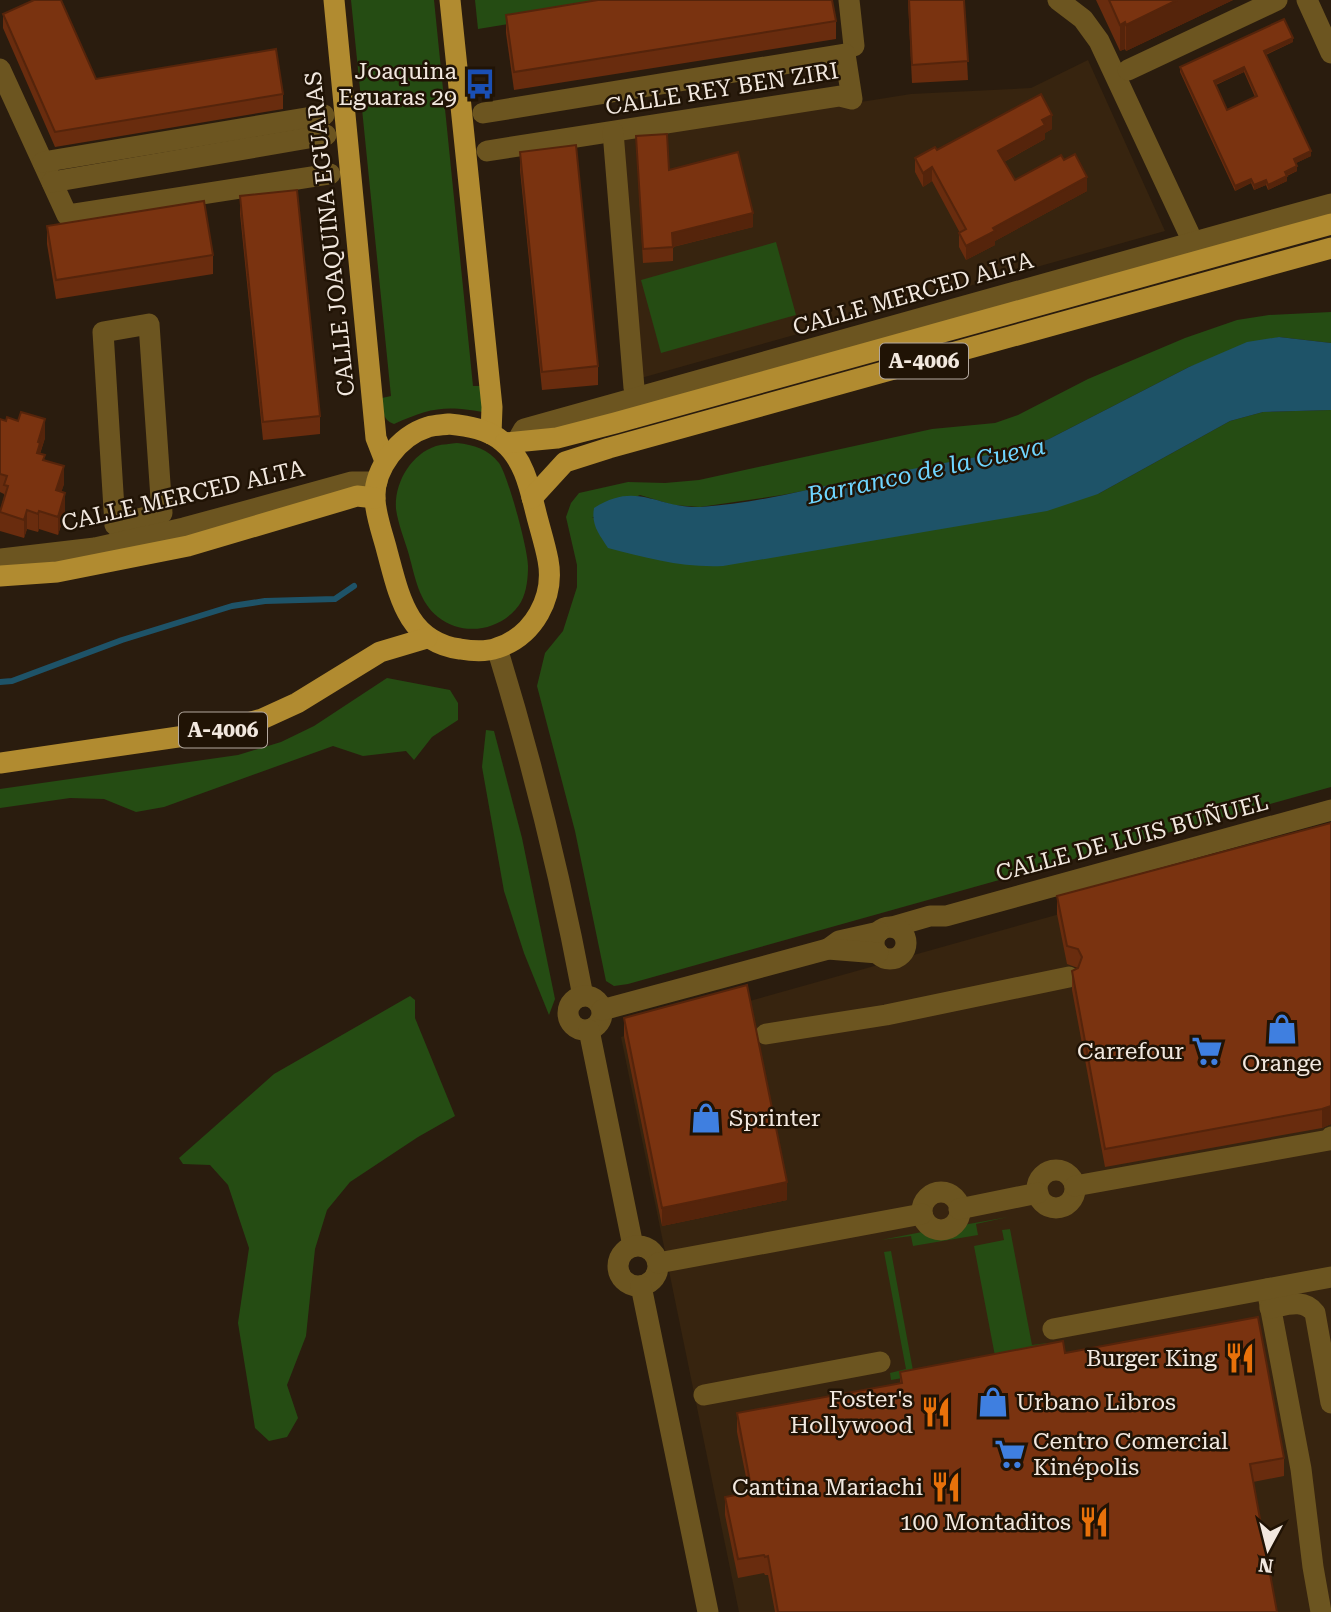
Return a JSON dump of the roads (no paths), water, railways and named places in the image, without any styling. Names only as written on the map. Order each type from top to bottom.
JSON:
[{"type":"main road","name":"CALLE JOAQUINA EGUARAS","points":[[334,0],[376,438],[385,461]]},
{"type":"main road","points":[[376,490],[399,597],[410,619],[427,638],[448,648],[472,651],[497,648],[521,635],[538,618],[547,596],[549,562],[524,470],[504,440],[493,415],[450,0]]},
{"type":"main road","name":"CALLE MERCED ALTA","points":[[504,440],[557,438],[615,423],[1331,224]]},
{"type":"main road","name":"A-4006","points":[[532,498],[565,462],[609,448],[1331,248]]},
{"type":"main road","name":"A-4006","points":[[376,490],[385,461],[405,439],[427,428],[449,424],[472,427],[504,440]]},
{"type":"main road","name":"CALLE MERCED ALTA","points":[[0,576],[57,572],[188,546],[376,490]]},
{"type":"main road","name":"A-4006","points":[[0,763],[219,731],[262,719],[297,703],[380,652],[427,638]]},
{"type":"street","name":"CALLE REY BEN ZIRI","points":[[849,0],[854,46]]},
{"type":"street","points":[[1058,0],[1083,19],[1099,41],[1193,242]]},
{"type":"street","points":[[1128,70],[1277,0]]},
{"type":"street","points":[[1307,0],[1331,53]]},
{"type":"street","name":"CALLE REY BEN ZIRI","points":[[483,113],[845,54],[852,99],[840,96],[487,151]]},
{"type":"street","points":[[0,69],[68,215],[330,174]]},
{"type":"street","points":[[48,172],[325,125]]},
{"type":"street","points":[[613,132],[634,388]]},
{"type":"street","name":"CALLE MERCED ALTA","points":[[504,440],[524,429],[1331,204]]},
{"type":"street","points":[[149,324],[162,513],[115,525],[103,332],[149,324]]},
{"type":"street","name":"CALLE MERCED ALTA","points":[[0,559],[94,548],[184,528],[352,482],[376,490]]},
{"type":"street","points":[[497,648],[517,713],[551,846],[583,996]]},
{"type":"street","name":"CALLE DE LUIS BUÑUEL","points":[[602,1010],[828,949],[839,941],[883,937],[930,916],[946,916],[1331,810]]},
{"type":"street","name":"CALLE DE LUIS BUÑUEL","points":[[883,937],[892,958],[900,955],[905,947],[946,916]]},
{"type":"street","points":[[766,1034],[886,1015],[1069,977]]},
{"type":"street","points":[[577,997],[596,1000],[602,1010],[599,1024],[589,1030],[573,1026],[568,1016],[569,1005],[577,997]]},
{"type":"street","points":[[589,1030],[633,1246]]},
{"type":"street","points":[[658,1263],[922,1214],[928,1225],[945,1229],[954,1224],[959,1209],[1038,1193],[1046,1205],[1058,1208],[1070,1203],[1075,1186],[1330,1138]]},
{"type":"street","points":[[639,1245],[651,1251],[658,1263],[656,1275],[641,1286],[627,1284],[617,1266],[621,1253],[639,1245]]},
{"type":"street","points":[[1270,1308],[1331,1277]]},
{"type":"street","points":[[641,1286],[708,1612]]},
{"type":"street","points":[[1052,1329],[1270,1308],[1296,1303],[1310,1306],[1315,1313],[1331,1403]]},
{"type":"street","points":[[1270,1308],[1292,1421],[1321,1612]]},
{"type":"street","points":[[704,1395],[880,1362]]},
{"type":"water","points":[[1279,337],[1331,343],[1331,410],[1263,412],[1230,421],[1098,494],[1047,511],[723,566],[679,564],[608,548],[595,524],[594,508],[623,496],[701,507],[738,503],[1022,449],[1049,439],[1189,367],[1247,342]]},
{"type":"waterway","name":"Barranco de la Cueva","points":[[0,682],[12,681],[122,640],[232,606],[265,601],[335,599],[354,586]]},
{"type":"place","name":"Joaquina Eguaras 29","points":[[480,84]]},
{"type":"place","name":"Orange","points":[[1282,1029]]},
{"type":"place","name":"Carrefour","points":[[1207,1051]]},
{"type":"place","name":"Sprinter","points":[[706,1118]]},
{"type":"place","name":"Burger King","points":[[1240,1358]]},
{"type":"place","name":"Urbano Libros","points":[[993,1402]]},
{"type":"place","name":"Foster's Hollywood","points":[[936,1412]]},
{"type":"place","name":"Centro Comercial Kinépolis","points":[[1010,1454]]},
{"type":"place","name":"Cantina Mariachi","points":[[946,1487]]},
{"type":"place","name":"100 Montaditos","points":[[1094,1522]]}]
